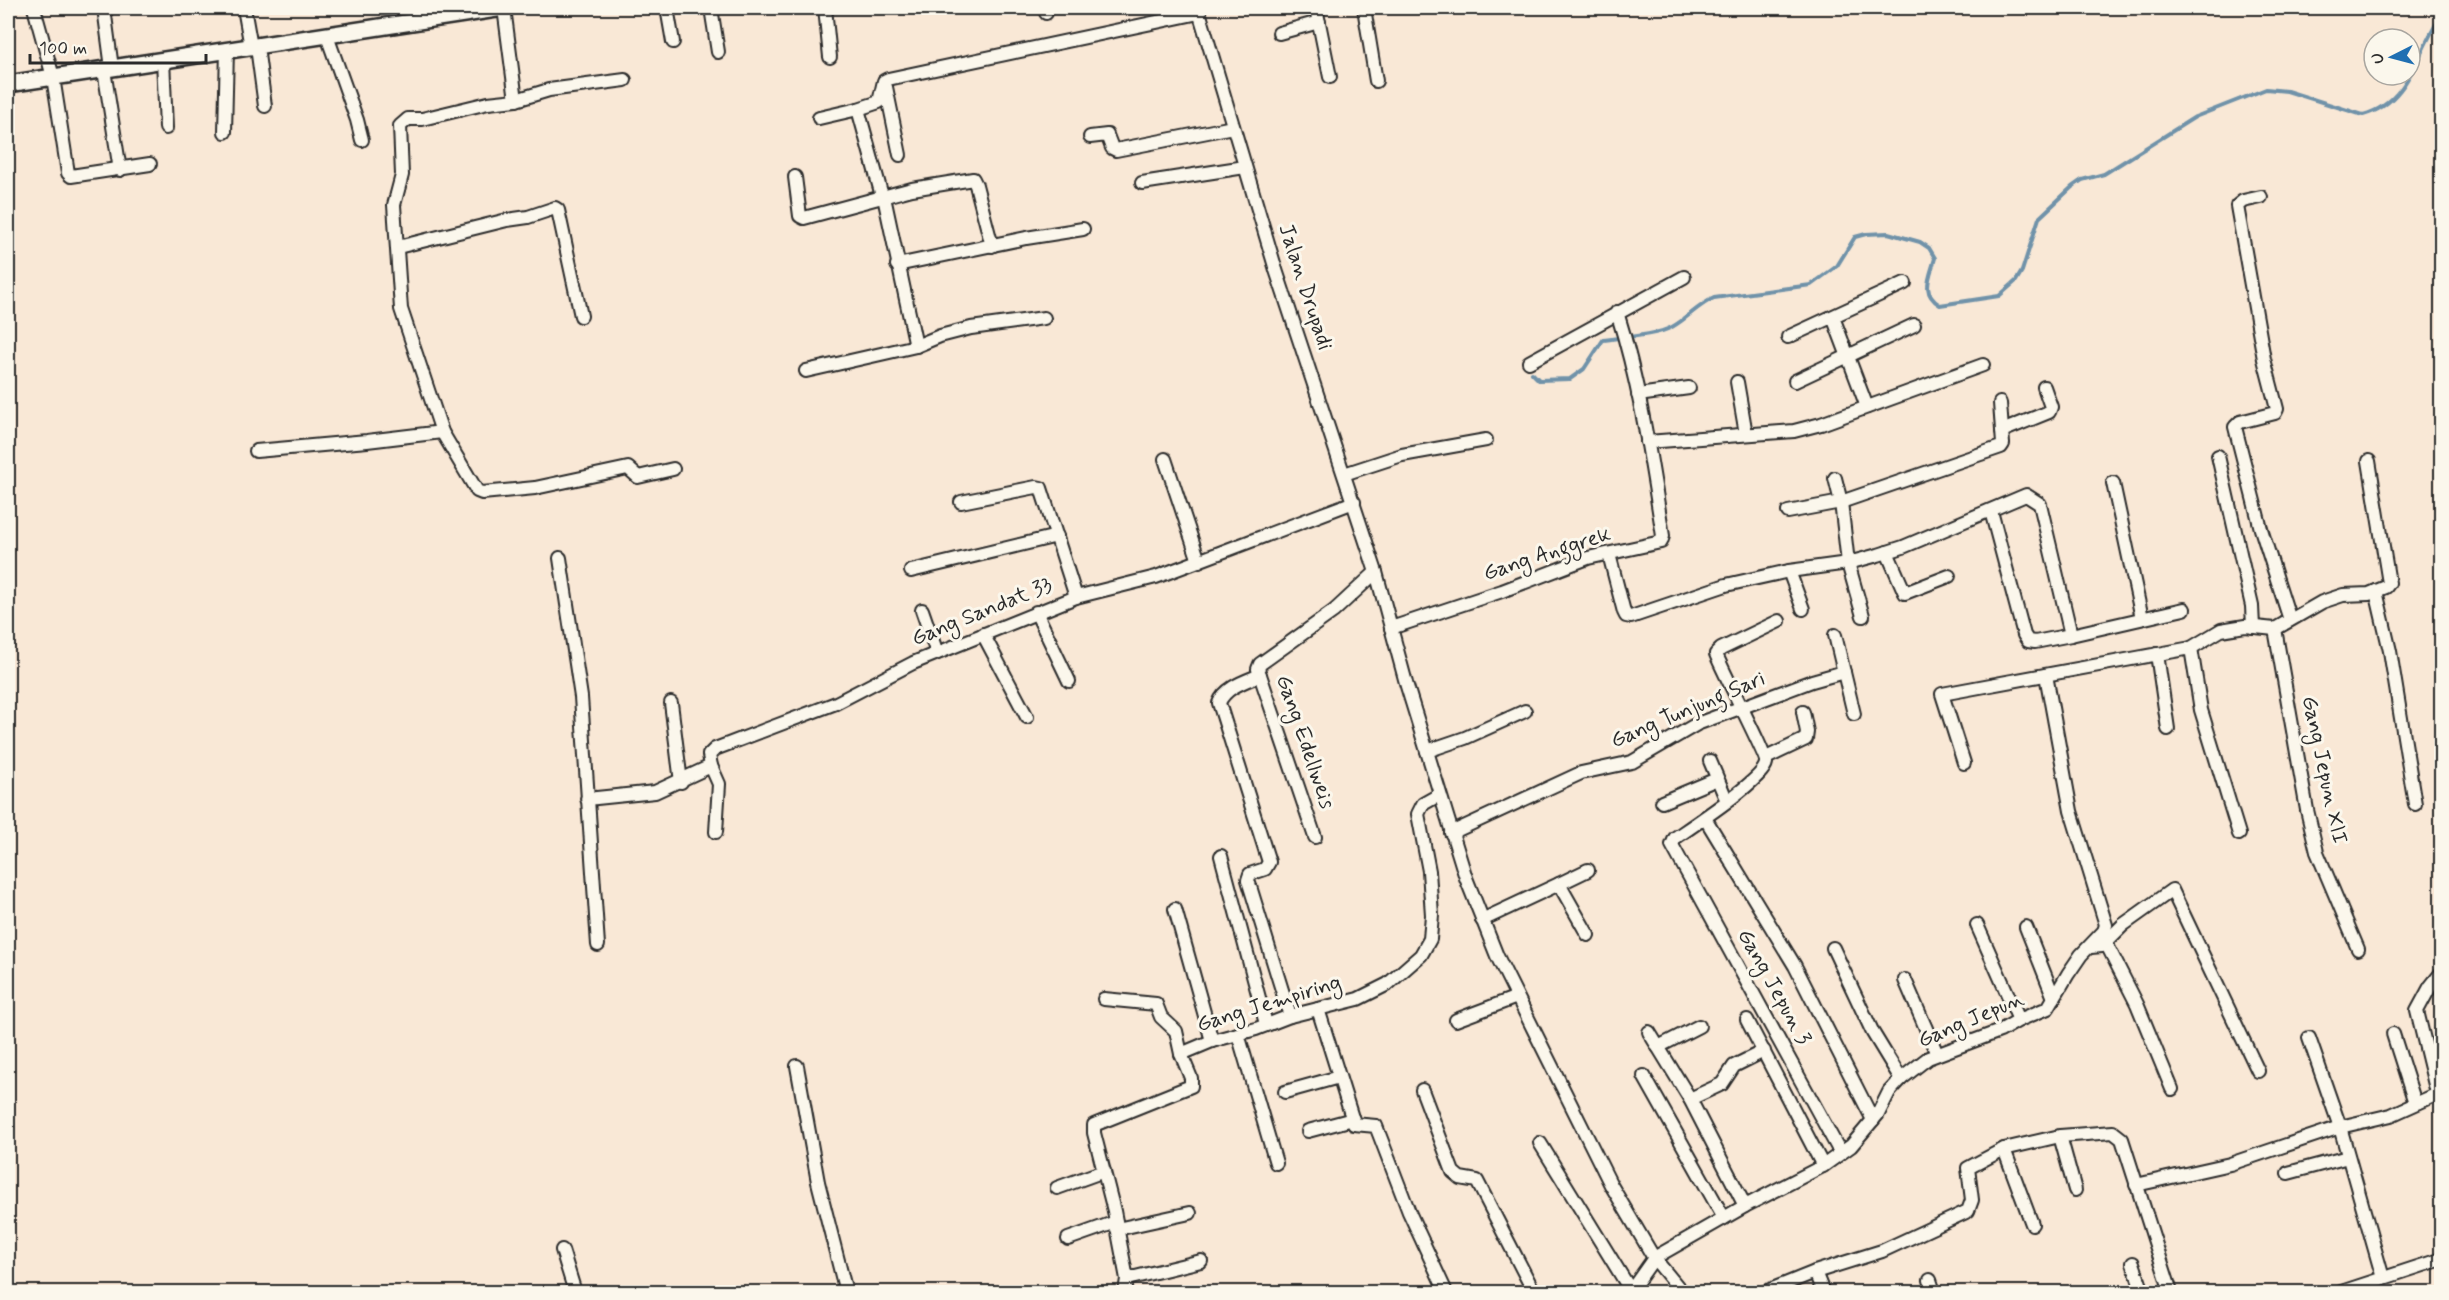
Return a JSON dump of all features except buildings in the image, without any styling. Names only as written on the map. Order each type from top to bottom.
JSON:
[{"type":"main road","points":[[8,84],[496,8]]},
{"type":"street","points":[[34,8],[53,77],[68,173],[71,176],[150,164]]},
{"type":"street","points":[[105,8],[108,69],[120,170]]},
{"type":"street","points":[[244,8],[265,106]]},
{"type":"street","points":[[496,8],[516,100]]},
{"type":"street","points":[[667,8],[673,42]]},
{"type":"street","points":[[711,8],[718,52]]},
{"type":"street","points":[[825,8],[830,57]]},
{"type":"street","points":[[1316,8],[1330,77]]},
{"type":"street","points":[[1364,8],[1376,81]]},
{"type":"street","points":[[885,80],[1199,10]]},
{"type":"street","name":"Jalan Drupadi","points":[[1199,10],[1276,270],[1383,594],[1439,795],[1482,920],[1517,997],[1611,1185],[1654,1258],[1682,1293]]},
{"type":"street","points":[[1279,33],[1319,22]]},
{"type":"street","points":[[327,36],[362,140]]},
{"type":"street","points":[[225,132],[227,49]]},
{"type":"street","points":[[163,59],[166,128]]},
{"type":"street","points":[[625,80],[549,90],[516,100],[488,103],[422,119],[408,119],[400,126],[402,175],[394,205],[398,247],[398,288],[401,309],[442,432],[473,486],[482,493],[536,488],[628,468],[638,477],[673,469]]},
{"type":"street","points":[[819,118],[879,102],[885,80]]},
{"type":"street","points":[[885,80],[900,155]]},
{"type":"street","points":[[858,109],[883,196],[916,346]]},
{"type":"street","points":[[1090,137],[1107,135],[1112,148],[1116,150],[1233,127]]},
{"type":"street","points":[[1142,183],[1245,167]]},
{"type":"street","points":[[795,177],[800,216],[804,218],[912,189],[973,179],[992,246]]},
{"type":"street","points":[[2261,197],[2243,201],[2237,206],[2264,359],[2277,410],[2275,413],[2240,422],[2235,427],[2261,529],[2290,620]]},
{"type":"street","points":[[398,247],[528,217],[555,208],[558,210],[580,316]]},
{"type":"street","points":[[897,265],[1083,229]]},
{"type":"street","points":[[1528,362],[1684,277]]},
{"type":"street","points":[[1788,337],[1905,283]]},
{"type":"street","name":"Gang Anggrek","points":[[1391,628],[1502,591],[1588,558],[1660,544],[1663,538],[1647,442],[1627,344],[1617,312]]},
{"type":"street","points":[[1833,317],[1867,407]]},
{"type":"street","points":[[806,371],[916,346],[940,336],[971,328],[1044,318]]},
{"type":"street","points":[[1795,381],[1914,325]]},
{"type":"street","points":[[1647,442],[1794,431],[1983,365]]},
{"type":"street","points":[[1737,382],[1746,434]]},
{"type":"street","points":[[2002,431],[2049,412],[2051,407],[2044,387]]},
{"type":"street","points":[[1638,395],[1689,388]]},
{"type":"street","points":[[1788,512],[1841,502],[2001,447],[2003,444],[2000,403]]},
{"type":"street","points":[[256,451],[442,432]]},
{"type":"street","points":[[1344,474],[1402,455],[1486,440]]},
{"type":"street","points":[[2218,456],[2253,606],[2253,627]]},
{"type":"street","points":[[1165,459],[1199,561]]},
{"type":"street","points":[[1964,763],[1942,694],[2191,648],[2221,630],[2244,626],[2275,628],[2332,598],[2376,591],[2386,587],[2389,583],[2368,461]]},
{"type":"street","points":[[1834,478],[1841,502],[1848,563],[1863,616]]},
{"type":"street","points":[[2113,483],[2142,618]]},
{"type":"street","points":[[961,502],[1036,487],[1042,490],[1076,597]]},
{"type":"street","points":[[1609,554],[1624,612],[1629,617],[1726,585],[1789,571],[1848,563],[1887,552],[2026,495],[2040,504],[2071,635]]},
{"type":"street","name":"Gang Sandat 33","points":[[711,766],[709,755],[715,749],[836,703],[914,663],[1036,612],[1076,597],[1156,577],[1354,502]]},
{"type":"street","points":[[1990,511],[2025,639],[2035,642],[2184,609]]},
{"type":"street","points":[[911,571],[1057,536]]},
{"type":"street","points":[[1887,552],[1905,593],[1949,576]]},
{"type":"street","points":[[561,558],[581,697],[598,945]]},
{"type":"street","points":[[1789,571],[1803,609]]},
{"type":"street","name":"Gang Edellweis","points":[[1315,837],[1258,669],[1260,664],[1334,610],[1377,575]]},
{"type":"street","points":[[2376,591],[2390,651],[2415,804]]},
{"type":"street","points":[[922,610],[937,653]]},
{"type":"street","points":[[1036,612],[1069,681]]},
{"type":"street","points":[[1779,621],[1717,652],[1741,709],[1766,758],[1765,767],[1761,773],[1705,818],[1795,966],[1873,1120]]},
{"type":"street","name":"Gang Jepun XII","points":[[2275,628],[2307,810],[2318,852],[2358,949]]},
{"type":"street","points":[[983,634],[1027,717]]},
{"type":"street","points":[[1835,635],[1854,714]]},
{"type":"street","points":[[2191,648],[2201,710],[2239,834]]},
{"type":"street","points":[[2157,654],[2168,729]]},
{"type":"street","name":"Gang Tunjung Sari","points":[[1451,833],[1581,773],[1632,762],[1697,724],[1812,681],[1844,672]]},
{"type":"street","points":[[1260,675],[1230,690],[1220,698],[1219,703],[1269,862],[1269,867],[1250,874],[1248,880],[1290,1016]]},
{"type":"street","name":"Gang Jepun","points":[[1654,1258],[1745,1206],[1823,1166],[1856,1141],[1873,1120],[1889,1092],[1919,1064],[1937,1054],[2000,1031],[2048,1008],[2081,955],[2104,931],[2106,925],[2072,811],[2046,675]]},
{"type":"street","points":[[671,703],[681,782]]},
{"type":"street","points":[[1427,751],[1465,738],[1525,711]]},
{"type":"street","points":[[1766,758],[1806,739],[1803,712]]},
{"type":"street","points":[[1710,761],[1727,801]]},
{"type":"street","points":[[587,799],[655,792],[681,782],[711,766],[719,784],[716,832]]},
{"type":"street","points":[[1662,802],[1717,779]]},
{"type":"street","name":"Gang Jempiring","points":[[1125,1293],[1127,1279],[1094,1125],[1191,1086],[1191,1078],[1181,1054],[1212,1041],[1256,1029],[1290,1016],[1358,999],[1388,984],[1421,955],[1430,939],[1432,915],[1429,871],[1418,814],[1423,804],[1439,795]]},
{"type":"street","name":"Gang Jepun 3","points":[[1705,818],[1672,842],[1840,1152]]},
{"type":"street","points":[[1221,856],[1266,1024]]},
{"type":"street","points":[[1482,920],[1588,870]]},
{"type":"street","points":[[1559,884],[1588,936]]},
{"type":"street","points":[[2091,947],[2100,947],[2106,943],[2122,925],[2172,890],[2258,1071]]},
{"type":"street","points":[[1175,909],[1212,1041]]},
{"type":"street","points":[[1977,925],[2019,1020]]},
{"type":"street","points":[[2026,927],[2054,998]]},
{"type":"street","points":[[2106,943],[2137,1004],[2172,1089]]},
{"type":"street","points":[[1833,948],[1873,1033],[1901,1079]]},
{"type":"street","points":[[2136,1185],[2230,1164],[2340,1127],[2391,1115],[2439,1093],[2417,1011],[2421,1000],[2442,972]]},
{"type":"street","points":[[1905,980],[1937,1054]]},
{"type":"street","points":[[1456,1020],[1517,997]]},
{"type":"street","points":[[1104,999],[1156,1004],[1161,1017],[1176,1031],[1181,1054]]},
{"type":"street","points":[[1318,1009],[1353,1119],[1356,1125],[1376,1126],[1410,1212],[1446,1293]]},
{"type":"street","points":[[1747,1020],[1823,1166]]},
{"type":"street","points":[[1658,1047],[1699,1026]]},
{"type":"street","points":[[1649,1032],[1690,1099],[1745,1206]]},
{"type":"street","points":[[1238,1034],[1276,1163]]},
{"type":"street","points":[[2393,1034],[2415,1103]]},
{"type":"street","points":[[2309,1038],[2340,1127],[2383,1278]]},
{"type":"street","points":[[1690,1099],[1722,1084],[1734,1066],[1764,1051]]},
{"type":"street","points":[[797,1066],[814,1164],[846,1293]]},
{"type":"street","points":[[1644,1076],[1724,1218]]},
{"type":"street","points":[[1285,1092],[1339,1077]]},
{"type":"street","points":[[1422,1090],[1454,1172],[1460,1178],[1477,1181],[1534,1293]]},
{"type":"street","points":[[1308,1131],[1353,1119]]},
{"type":"street","points":[[1765,1293],[1815,1272],[1881,1251],[1968,1210],[1972,1200],[1968,1168],[2004,1149],[2060,1136],[2117,1134],[2122,1139],[2171,1293]]},
{"type":"street","points":[[2060,1136],[2074,1190]]},
{"type":"street","points":[[1540,1143],[1630,1292],[1654,1258]]},
{"type":"street","points":[[2004,1149],[2032,1224]]},
{"type":"street","points":[[2288,1173],[2348,1157]]},
{"type":"street","points":[[1057,1188],[1104,1171]]},
{"type":"street","points":[[1068,1239],[1117,1225],[1190,1213]]},
{"type":"street","points":[[562,1250],[575,1293]]},
{"type":"street","points":[[2349,1291],[2442,1259]]},
{"type":"street","points":[[1127,1279],[1201,1261]]},
{"type":"street","points":[[2133,1263],[2143,1293]]},
{"type":"street","points":[[1815,1272],[1823,1293]]},
{"type":"waterway","points":[[1532,373],[1539,380],[1570,379],[1584,369],[1603,340],[1665,330],[1714,298],[1811,285],[1837,266],[1855,237],[1866,234],[1888,233],[1920,242],[1929,248],[1935,258],[1928,290],[1940,305],[1999,296],[2016,281],[2022,271],[2039,218],[2082,180],[2104,174],[2195,117],[2266,89],[2287,91],[2363,115],[2379,109],[2392,99],[2411,74],[2442,15]]}]
